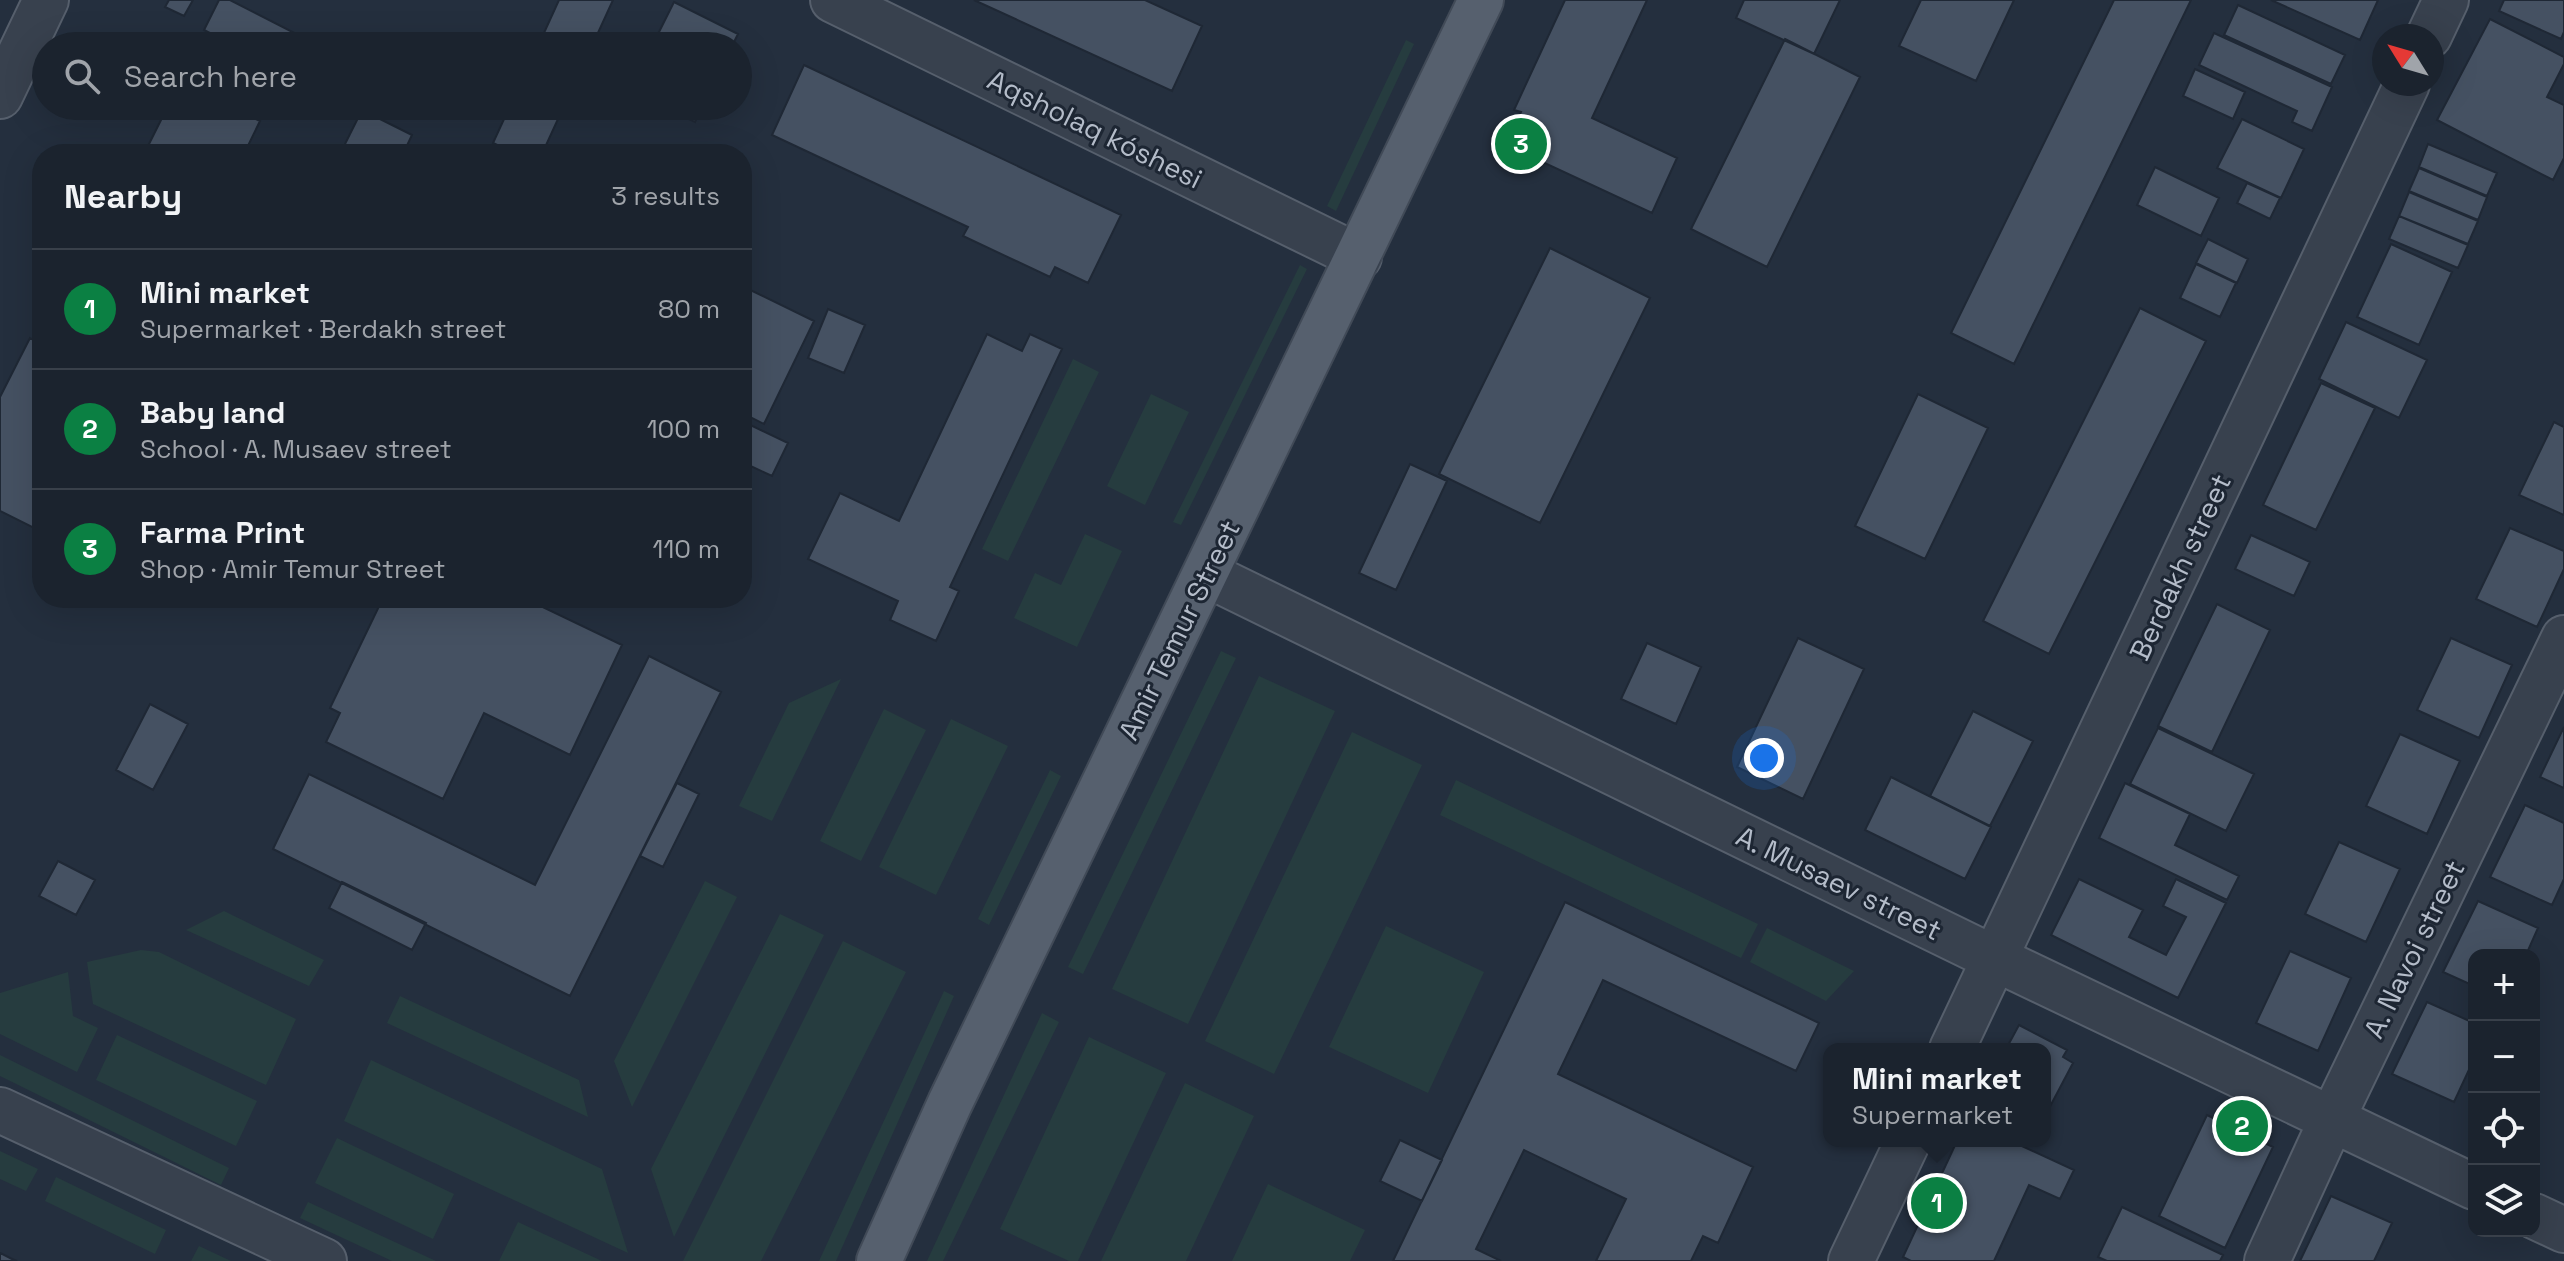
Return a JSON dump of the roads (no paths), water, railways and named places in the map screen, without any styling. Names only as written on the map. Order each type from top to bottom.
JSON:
[{"type":"main road","name":"Amir Temur Street","points":[[879,1261],[950,1103],[1481,0]]},
{"type":"street","points":[[0,96],[46,0]]},
{"type":"street","name":"Aqsholaq kóshesi","points":[[833,0],[1359,257]]},
{"type":"street","points":[[2435,24],[2446,0]]},
{"type":"street","name":"Berdakh street","points":[[1955,1043],[2401,96]]},
{"type":"street","name":"A. Musaev street","points":[[1206,574],[1995,959],[2468,1184]]},
{"type":"street","name":"A. Navoi street","points":[[2267,1261],[2332,1119],[2564,638]]},
{"type":"street","points":[[0,1110],[324,1261]]},
{"type":"street","points":[[1851,1261],[1905,1147]]},
{"type":"street","points":[[2540,1219],[2564,1230]]},
{"type":"place","name":"Farma Print","points":[[1521,144]]},
{"type":"place","name":"Baby land","points":[[2242,1126]]},
{"type":"place","name":"Mini market","points":[[1937,1203]]}]
